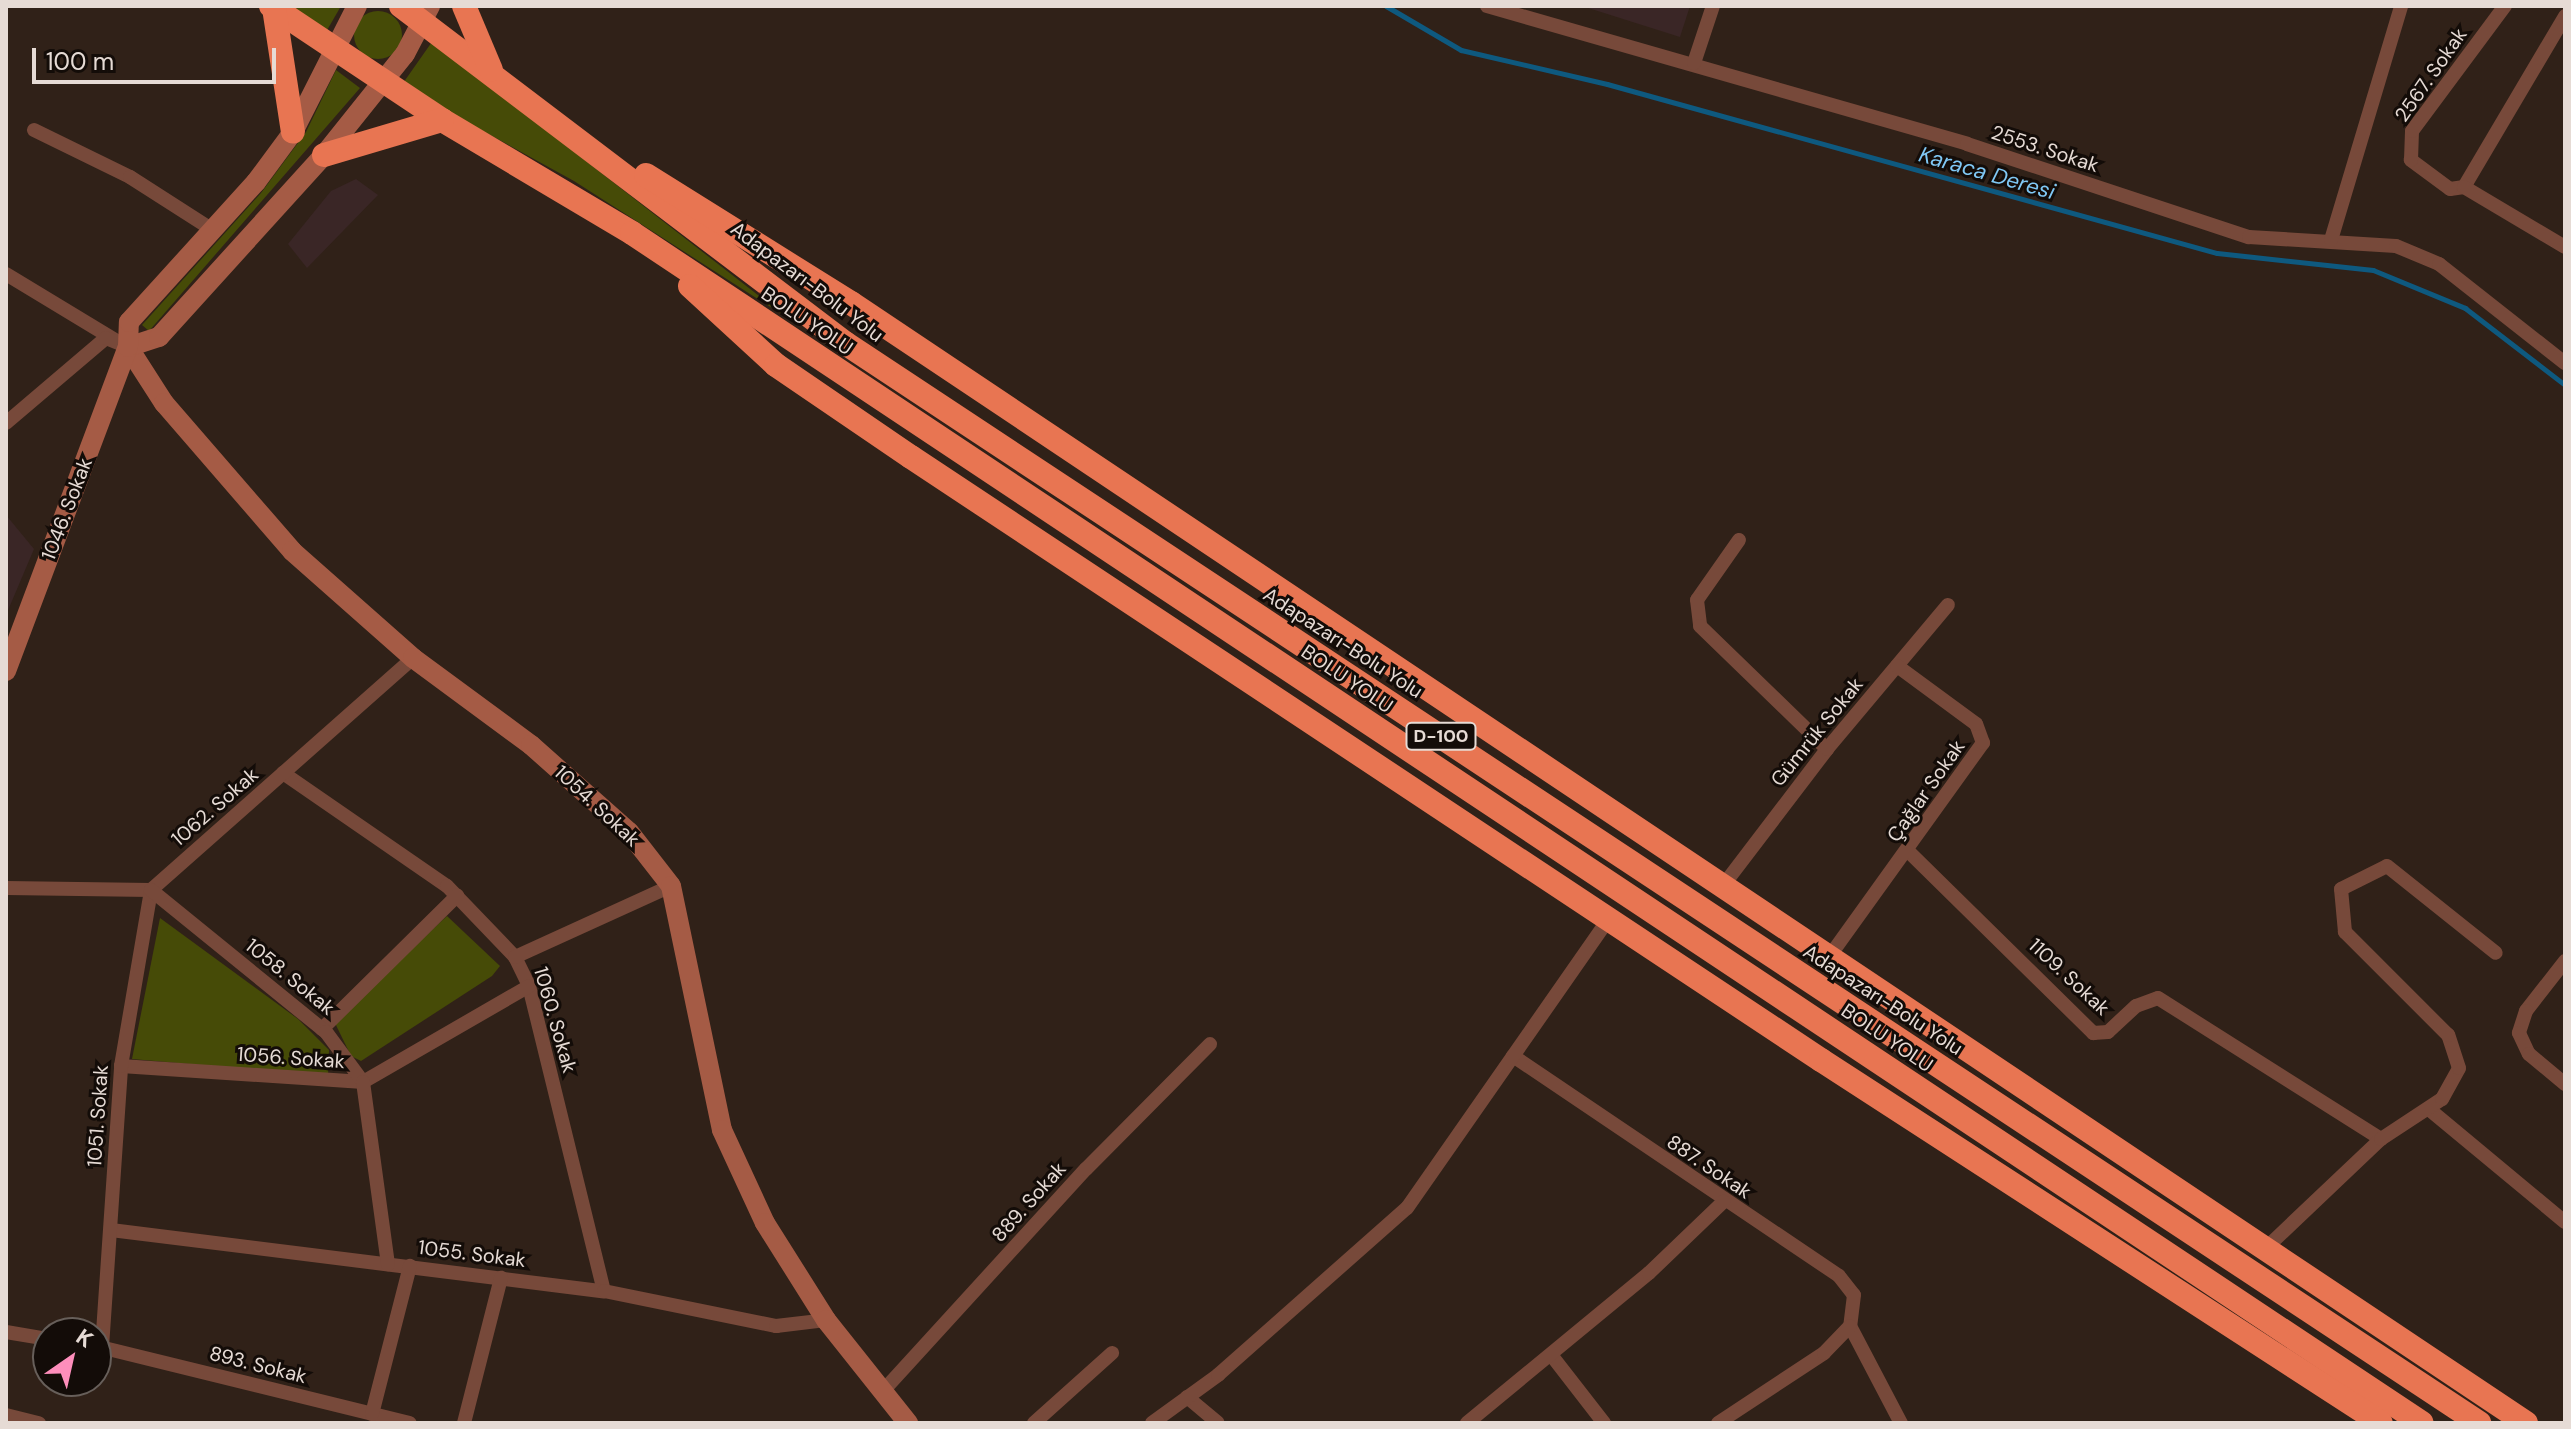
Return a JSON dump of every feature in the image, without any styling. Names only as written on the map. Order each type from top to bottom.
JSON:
[{"type":"highway","name":"Adapazarı-Bolu Yolu","points":[[401,6],[426,14],[492,73],[845,343],[2479,1423]]},
{"type":"highway","points":[[464,6],[492,73]]},
{"type":"highway","name":"D-100","points":[[272,7],[334,50]]},
{"type":"highway","points":[[272,7],[293,132]]},
{"type":"highway","name":"BOLU YOLU","points":[[334,50],[442,120],[632,233],[2422,1423]]},
{"type":"highway","points":[[324,155],[442,120]]},
{"type":"highway","points":[[574,135],[667,186],[851,303],[2526,1423]]},
{"type":"highway","points":[[632,233],[776,365],[1611,916],[1821,1060],[2381,1423]]},
{"type":"street","name":"1046. Sokak","points":[[6,671],[128,347],[129,322],[213,230],[293,132],[357,6]]},
{"type":"street","name":"2553. Sokak","points":[[1487,6],[1694,63],[2249,237],[2396,246],[2439,264],[2565,363]]},
{"type":"street","points":[[1694,63],[1713,6]]},
{"type":"street","points":[[2331,240],[2401,6]]},
{"type":"street","name":"2567. Sokak","points":[[2464,187],[2450,189],[2411,160],[2412,131],[2505,6]]},
{"type":"street","points":[[6,423],[106,338],[128,347],[159,337],[324,155],[380,81],[405,54],[426,14]]},
{"type":"street","points":[[2565,16],[2464,187],[2565,247]]},
{"type":"street","points":[[34,130],[130,177],[213,230]]},
{"type":"street","points":[[6,274],[128,347]]},
{"type":"street","name":"1054. Sokak","points":[[128,347],[164,403],[292,551],[413,658],[531,745],[629,832],[671,886],[722,1130],[765,1223],[826,1320],[908,1423]]},
{"type":"street","points":[[1739,540],[1697,600],[1700,626],[1827,749]]},
{"type":"street","name":"Gümrük Sokak","points":[[1722,887],[1827,749],[1948,605]]},
{"type":"street","name":"1062. Sokak","points":[[151,890],[413,658]]},
{"type":"street","name":"Çağlar Sokak","points":[[1829,957],[1908,851],[1984,739],[1976,724],[1897,666]]},
{"type":"street","name":"1060. Sokak","points":[[283,773],[457,896],[515,957],[529,986],[604,1291]]},
{"type":"street","name":"1109. Sokak","points":[[1908,851],[2093,1033],[2108,1032],[2136,1006],[2158,998],[2381,1139]]},
{"type":"street","points":[[2266,1248],[2381,1139],[2430,1110],[2459,1068],[2448,1035],[2345,932],[2341,889],[2387,866],[2496,953]]},
{"type":"street","points":[[515,957],[671,886]]},
{"type":"street","points":[[6,888],[151,890]]},
{"type":"street","name":"1058. Sokak","points":[[151,890],[322,1029],[363,1082],[388,1264]]},
{"type":"street","name":"1051. Sokak","points":[[102,1317],[111,1230],[121,1066],[151,890]]},
{"type":"street","points":[[322,1029],[457,896]]},
{"type":"street","points":[[1152,1423],[1187,1397],[1407,1208],[1611,916]]},
{"type":"street","points":[[2565,961],[2526,1011],[2519,1033],[2529,1054],[2565,1084]]},
{"type":"street","name":"1056. Sokak","points":[[121,1066],[363,1082],[529,986]]},
{"type":"street","name":"889. Sokak","points":[[883,1391],[1086,1169],[1210,1044]]},
{"type":"street","name":"887. Sokak","points":[[1513,1056],[1723,1202],[1839,1276],[1854,1295],[1850,1326]]},
{"type":"street","points":[[2430,1110],[2565,1222]]},
{"type":"street","points":[[1467,1423],[1552,1356],[1723,1202]]},
{"type":"street","name":"1055. Sokak","points":[[111,1230],[604,1291],[776,1326],[826,1320]]},
{"type":"street","points":[[372,1414],[410,1266]]},
{"type":"street","points":[[464,1423],[501,1278]]},
{"type":"street","points":[[1718,1423],[1824,1353],[1850,1326],[1901,1423]]},
{"type":"street","points":[[6,1332],[32,1336]]},
{"type":"street","name":"893. Sokak","points":[[112,1349],[410,1423]]},
{"type":"street","points":[[1034,1423],[1112,1353]]},
{"type":"street","points":[[1552,1356],[1604,1423]]},
{"type":"street","points":[[1187,1397],[1218,1423]]},
{"type":"street","points":[[6,1415],[39,1423]]},
{"type":"shaded area","points":[[1582,6],[1690,6],[1680,37]]},
{"type":"shaded area","points":[[356,179],[378,195],[307,268],[288,244],[331,191]]},
{"type":"shaded area","points":[[6,515],[34,549],[6,615]]},
{"type":"green space","points":[[288,6],[341,6],[326,32]]},
{"type":"green space","points":[[378,11],[395,18],[402,35],[395,52],[378,59],[361,52],[354,35],[361,18]]},
{"type":"green space","points":[[434,39],[786,317],[574,181],[401,86]]},
{"type":"green space","points":[[336,70],[360,88],[149,331],[142,325],[261,193],[306,132]]},
{"type":"green space","points":[[447,916],[500,966],[492,976],[361,1061],[351,1056],[334,1021]]},
{"type":"green space","points":[[160,918],[298,1019],[329,1050],[328,1076],[132,1059]]},
{"type":"waterway","name":"Karaca Deresi","points":[[1386,6],[1461,50],[1607,84],[2217,253],[2373,270],[2465,308],[2565,385]]}]
